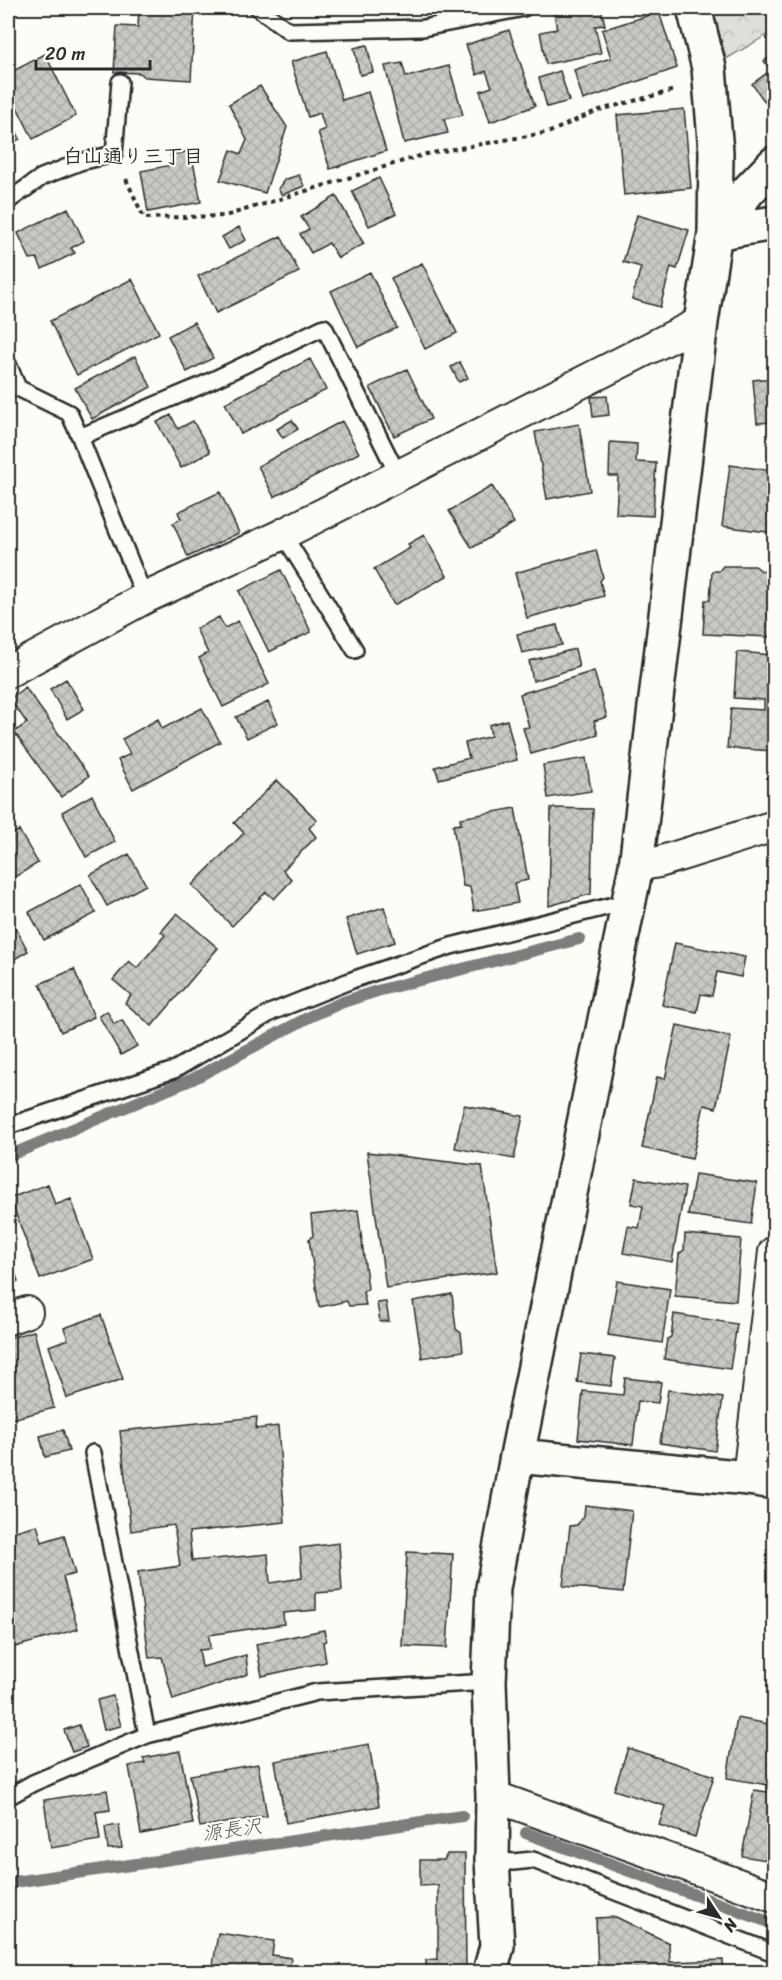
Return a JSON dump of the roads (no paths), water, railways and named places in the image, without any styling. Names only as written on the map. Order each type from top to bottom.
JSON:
[{"type":"street","points":[[490,1972],[497,1946],[492,1860],[494,1796],[489,1682],[493,1588],[517,1456],[636,866],[701,322],[715,232],[716,152],[709,68],[694,8]]},
{"type":"street","points":[[715,232],[748,191],[774,164]]},
{"type":"street","points":[[715,232],[774,223]]},
{"type":"street","points":[[8,672],[145,598],[283,534],[701,322]]},
{"type":"street","points":[[636,866],[659,862],[774,826]]},
{"type":"street","points":[[517,1456],[761,1480],[774,1252]]},
{"type":"street","points":[[494,1796],[774,1897]]},
{"type":"lane","points":[[258,8],[289,31],[423,28],[524,8]]},
{"type":"lane","points":[[8,201],[42,177],[80,162],[114,154],[120,82]]},
{"type":"lane","points":[[80,437],[200,386],[324,327],[398,475]]},
{"type":"lane","points":[[8,364],[18,388],[69,413],[145,598]]},
{"type":"lane","points":[[283,534],[355,650]]},
{"type":"lane","points":[[8,1126],[174,1070],[272,1012],[352,980],[451,946],[630,901]]},
{"type":"lane","points":[[93,1453],[147,1735]]},
{"type":"lane","points":[[8,1797],[147,1735],[317,1692],[489,1682]]},
{"type":"lane","points":[[492,1860],[513,1862],[534,1860],[774,1953]]},
{"type":"waterway","points":[[8,1156],[193,1079],[311,1016],[343,1002],[377,991],[579,939]]},
{"type":"waterway","name":"源長沢","points":[[8,1883],[462,1816]]},
{"type":"waterway","name":"源長沢","points":[[526,1833],[774,1924]]},
{"type":"district","name":"白山通り三丁目","points":[[133,156]]}]
